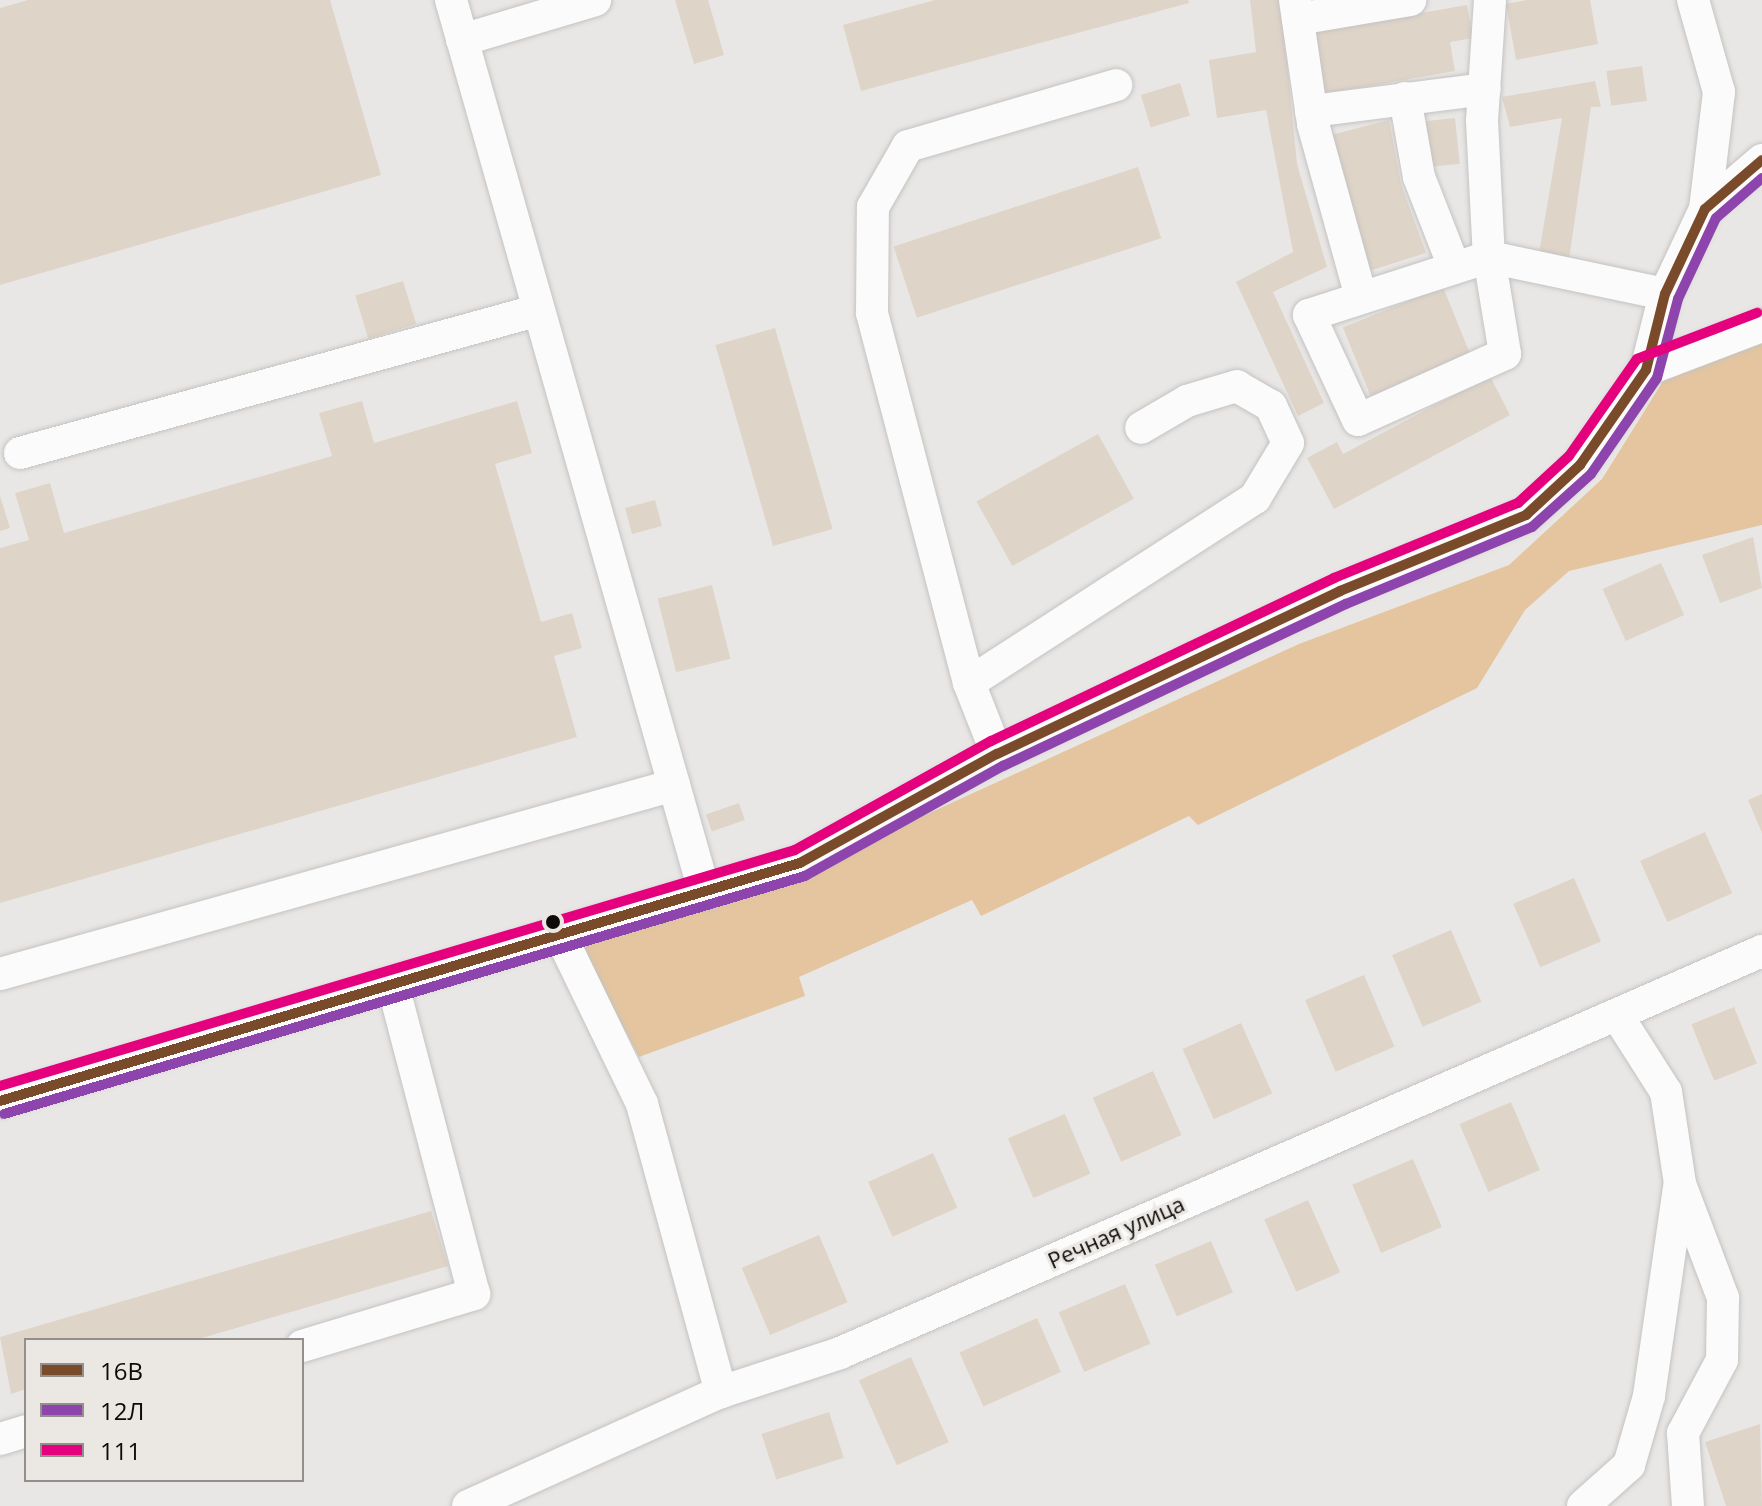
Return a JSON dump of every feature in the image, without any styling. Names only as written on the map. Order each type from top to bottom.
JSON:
[{"type":"street","points":[[451,0],[705,894]]},
{"type":"street","points":[[462,40],[595,0]]},
{"type":"street","points":[[1360,294],[1311,111],[1297,10],[1410,0]]},
{"type":"street","points":[[1490,0],[1485,89],[1489,257],[1505,354],[1358,420],[1309,315],[1360,294],[1489,257],[1665,294]]},
{"type":"street","points":[[0,1101],[393,985],[562,939],[800,863],[997,754],[1340,591],[1526,515],[1580,465],[1646,370],[1665,294],[1705,209],[1719,92],[1693,0]]},
{"type":"street","points":[[997,754],[969,683],[872,313],[873,207],[908,146],[1116,85]]},
{"type":"street","points":[[1311,111],[1485,89]]},
{"type":"street","points":[[1405,98],[1419,177],[1454,267]]},
{"type":"street","points":[[1705,209],[1762,160]]},
{"type":"street","points":[[20,453],[539,310]]},
{"type":"street","points":[[1646,370],[1762,326]]},
{"type":"street","points":[[969,683],[1255,498],[1288,443],[1271,406],[1237,386],[1187,401],[1141,428]]},
{"type":"street","points":[[0,974],[674,785]]},
{"type":"street","points":[[562,939],[642,1104],[721,1392]]},
{"type":"street","name":"Речная улица","points":[[468,1506],[721,1392],[840,1353],[1762,951]]},
{"type":"street","points":[[304,1345],[474,1294],[393,985]]},
{"type":"street","points":[[1617,1015],[1666,1092],[1680,1184],[1723,1298],[1722,1360],[1683,1433],[1688,1506]]},
{"type":"street","points":[[1583,1506],[1629,1465],[1649,1396],[1680,1184]]},
{"type":"street","points":[[0,1439],[24,1432]]},
{"type":"shaded area","points":[[1762,341],[1762,525],[1569,571],[1525,610],[1477,688],[1198,825],[1189,816],[981,916],[972,900],[799,977],[805,996],[639,1057],[579,944],[803,871],[1299,644],[1509,565],[1602,479],[1667,375]]},
{"type":"building","points":[[28,0],[330,0],[381,175],[0,285],[0,8]]},
{"type":"building","points":[[675,0],[708,0],[724,55],[694,64]]},
{"type":"building","points":[[935,0],[1188,0],[1189,3],[861,91],[843,25]]},
{"type":"building","points":[[1250,0],[1281,0],[1297,164],[1327,267],[1273,292],[1324,403],[1298,416],[1236,282],[1293,252],[1266,110],[1217,118],[1209,60],[1256,52]]},
{"type":"building","points":[[1527,0],[1590,0],[1598,44],[1516,60],[1506,4]]},
{"type":"building","points":[[1467,5],[1473,38],[1450,42],[1455,71],[1324,94],[1312,32]]},
{"type":"building","points":[[1642,66],[1647,101],[1611,106],[1606,71]]},
{"type":"building","points":[[1595,81],[1601,107],[1591,107],[1569,260],[1539,253],[1562,118],[1510,127],[1502,97]]},
{"type":"building","points":[[1180,83],[1190,116],[1151,128],[1141,95]]},
{"type":"building","points":[[1455,118],[1460,164],[1429,167],[1424,121]]},
{"type":"building","points":[[1389,120],[1401,184],[1426,253],[1369,271],[1331,135]]},
{"type":"building","points":[[1138,167],[1161,238],[917,318],[894,246]]},
{"type":"building","points":[[403,281],[416,324],[368,339],[355,296]]},
{"type":"building","points":[[1443,287],[1471,356],[1371,396],[1343,327]]},
{"type":"building","points":[[775,328],[833,529],[773,546],[715,345]]},
{"type":"building","points":[[1490,376],[1510,415],[1334,509],[1307,458],[1337,442],[1343,454]]},
{"type":"building","points":[[362,401],[374,443],[517,401],[532,453],[495,464],[541,622],[572,613],[582,648],[554,656],[577,737],[0,903],[0,548],[29,540],[15,493],[50,483],[64,533],[332,456],[319,413]]},
{"type":"building","points":[[1098,434],[1134,499],[1012,566],[976,501]]},
{"type":"building","points":[[0,496],[10,528],[0,531]]},
{"type":"building","points":[[655,500],[662,526],[632,534],[625,508]]},
{"type":"building","points":[[1753,537],[1762,588],[1720,603],[1702,555]]},
{"type":"building","points":[[1661,563],[1684,615],[1626,641],[1603,589]]},
{"type":"building","points":[[712,585],[730,659],[676,672],[658,599]]},
{"type":"building","points":[[1762,794],[1762,833],[1748,800]]},
{"type":"building","points":[[739,803],[745,820],[712,831],[706,814]]},
{"type":"building","points":[[1705,832],[1732,893],[1667,922],[1640,861]]},
{"type":"building","points":[[1574,878],[1601,942],[1540,967],[1513,904]]},
{"type":"building","points":[[1451,930],[1481,1002],[1423,1027],[1392,955]]},
{"type":"building","points":[[1364,975],[1394,1047],[1336,1072],[1305,1000]]},
{"type":"building","points":[[1734,1007],[1757,1064],[1714,1081],[1691,1024]]},
{"type":"building","points":[[1241,1023],[1272,1093],[1214,1119],[1183,1049]]},
{"type":"building","points":[[1153,1071],[1181,1135],[1121,1162],[1093,1098]]},
{"type":"building","points":[[1511,1102],[1540,1170],[1488,1192],[1459,1124]]},
{"type":"building","points":[[1065,1114],[1090,1174],[1033,1198],[1008,1138]]},
{"type":"building","points":[[933,1153],[957,1208],[893,1237],[868,1182]]},
{"type":"building","points":[[1413,1159],[1442,1227],[1381,1253],[1352,1185]]},
{"type":"building","points":[[1308,1200],[1340,1272],[1296,1292],[1264,1220]]},
{"type":"building","points":[[431,1211],[448,1266],[202,1338],[24,1338],[24,1390],[11,1394],[0,1337]]},
{"type":"building","points":[[819,1235],[848,1302],[770,1335],[742,1268]]},
{"type":"building","points":[[1211,1241],[1233,1293],[1177,1316],[1155,1265]]},
{"type":"building","points":[[1125,1284],[1150,1344],[1084,1372],[1059,1312]]},
{"type":"building","points":[[1037,1318],[1061,1372],[983,1406],[959,1353]]},
{"type":"building","points":[[911,1357],[949,1442],[897,1465],[859,1380]]},
{"type":"building","points":[[829,1412],[844,1458],[776,1480],[761,1434]]},
{"type":"building","points":[[1760,1424],[1762,1506],[1726,1506],[1705,1442]]},
{"type":"transit line","name":"16В","points":[[0,1101],[800,863],[997,754],[1340,591],[1526,515],[1580,465],[1646,370],[1665,294],[1705,209],[1762,160]]},
{"type":"transit line","name":"12Л","points":[[4,1114],[805,876],[1003,766],[1346,604],[1532,527],[1591,474],[1657,378],[1678,299],[1716,218],[1762,178]]},
{"type":"transit line","name":"111","points":[[0,1086],[795,850],[991,741],[1334,578],[1518,503],[1569,456],[1637,359],[1757,313]]}]
